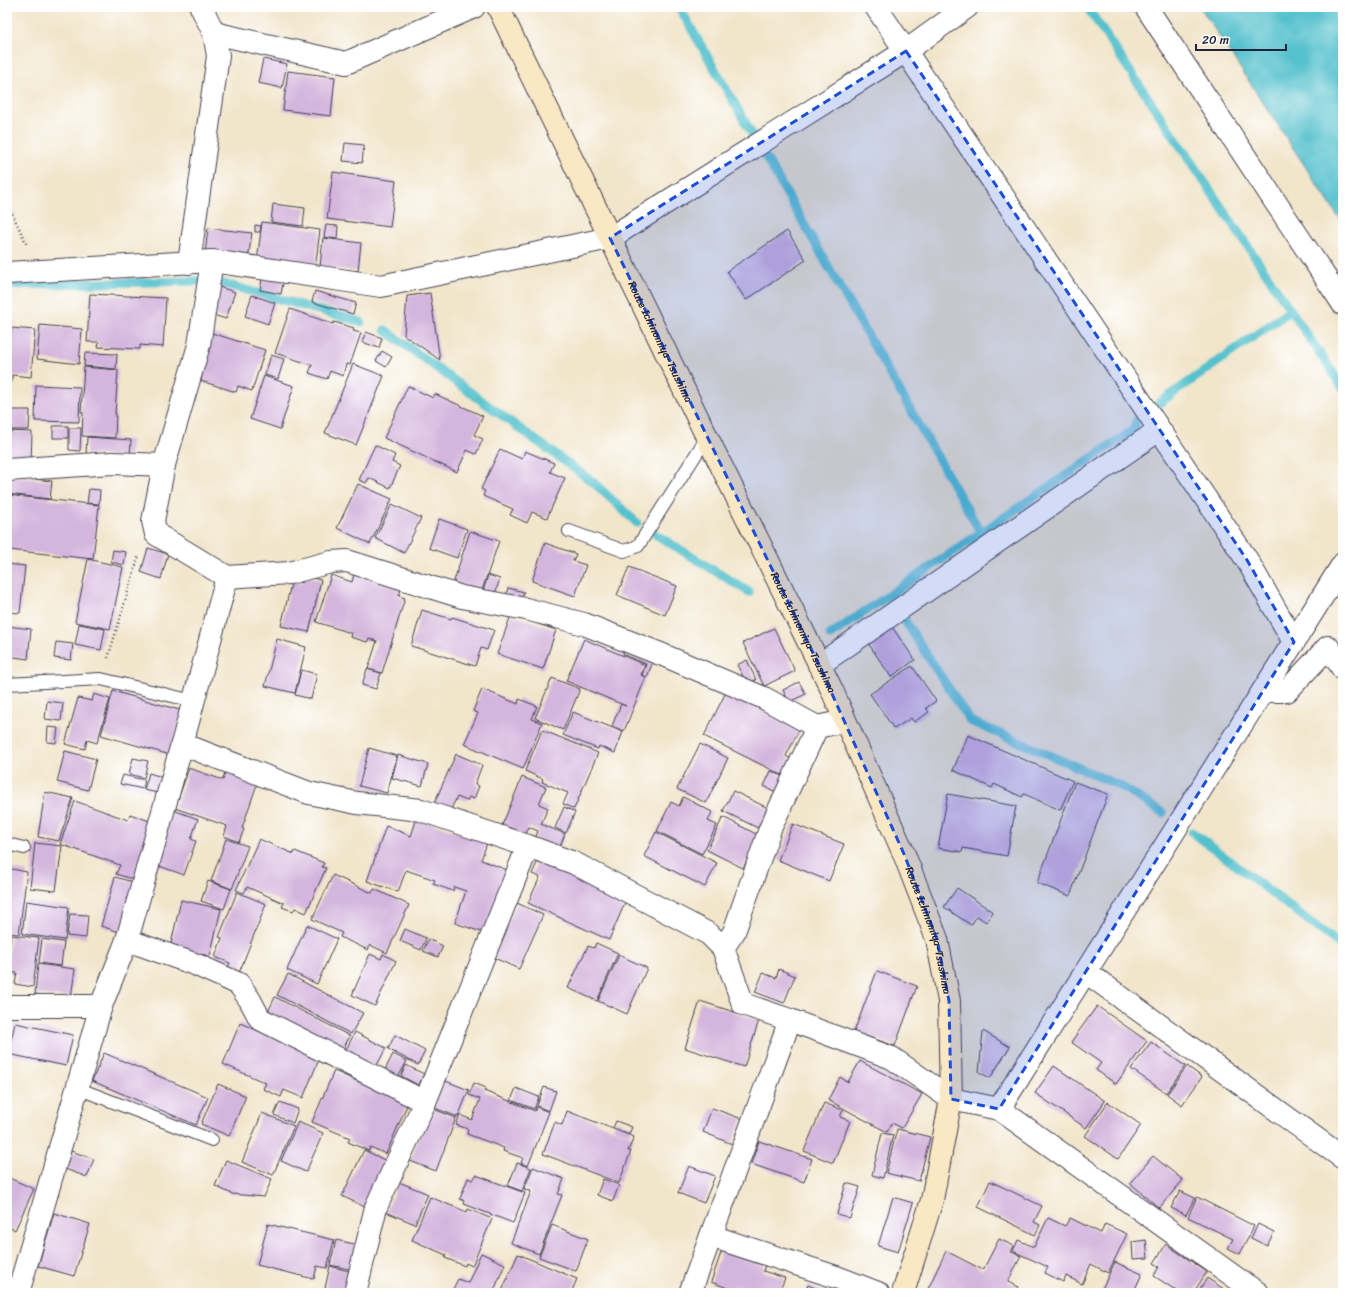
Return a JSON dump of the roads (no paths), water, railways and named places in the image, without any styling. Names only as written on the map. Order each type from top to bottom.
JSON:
[{"type":"main road","name":"Route Ichinomiya-Tsushima","points":[[498,7],[819,665],[904,854],[938,939],[949,1001],[952,1099],[932,1200],[903,1293]]},
{"type":"street","points":[[189,263],[218,56],[214,33],[201,7]]},
{"type":"street","points":[[214,33],[346,63],[474,7]]},
{"type":"street","points":[[876,7],[1247,560],[1294,642]]},
{"type":"street","points":[[7,273],[212,261],[381,286],[610,238],[906,51],[967,7]]},
{"type":"street","points":[[1146,7],[1343,304]]},
{"type":"street","points":[[212,261],[199,345],[164,465],[153,521],[156,534],[227,577],[290,573],[331,562],[347,560],[462,597],[584,624],[663,655],[764,698],[817,727],[845,721]]},
{"type":"street","points":[[819,665],[1159,430]]},
{"type":"street","points":[[7,470],[112,463],[164,465]]},
{"type":"street","points":[[999,1110],[1343,564]]},
{"type":"street","points":[[18,1293],[101,1006],[127,940],[227,577]]},
{"type":"street","points":[[1263,691],[1287,691],[1328,647],[1343,669]]},
{"type":"street","points":[[723,948],[734,932],[770,829],[817,727]]},
{"type":"street","points":[[182,744],[309,793],[357,803],[421,810],[574,863],[709,934],[723,948],[743,1004],[892,1058],[952,1099],[999,1110],[1249,1290]]},
{"type":"street","points":[[354,1293],[376,1207],[425,1102],[528,846]]},
{"type":"street","points":[[127,940],[197,965],[239,984],[250,1000],[260,1019],[425,1102]]},
{"type":"street","points":[[1086,972],[1343,1158]]},
{"type":"street","points":[[7,1006],[101,1006]]},
{"type":"street","points":[[690,1293],[790,1020]]},
{"type":"street","points":[[711,1236],[838,1278],[878,1293]]},
{"type":"lane","points":[[569,531],[624,551],[638,546],[707,437]]},
{"type":"lane","points":[[7,684],[101,679],[193,701]]},
{"type":"lane","points":[[7,844],[24,848]]},
{"type":"lane","points":[[77,1088],[212,1140]]},
{"type":"water","points":[[1200,7],[1331,7],[1343,25],[1343,224]]},
{"type":"waterway","points":[[679,7],[752,134]]},
{"type":"waterway","points":[[1087,7],[1343,388]]},
{"type":"waterway","points":[[765,156],[981,533]]},
{"type":"waterway","points":[[7,285],[200,281]]},
{"type":"waterway","points":[[218,282],[361,322]]},
{"type":"waterway","points":[[1158,404],[1291,310]]},
{"type":"waterway","points":[[385,330],[593,482],[637,523]]},
{"type":"waterway","points":[[830,635],[1133,430],[1137,419]]},
{"type":"waterway","points":[[655,534],[749,592]]},
{"type":"waterway","points":[[903,618],[970,721],[1122,787],[1163,813]]},
{"type":"waterway","points":[[1192,832],[1343,947]]}]
